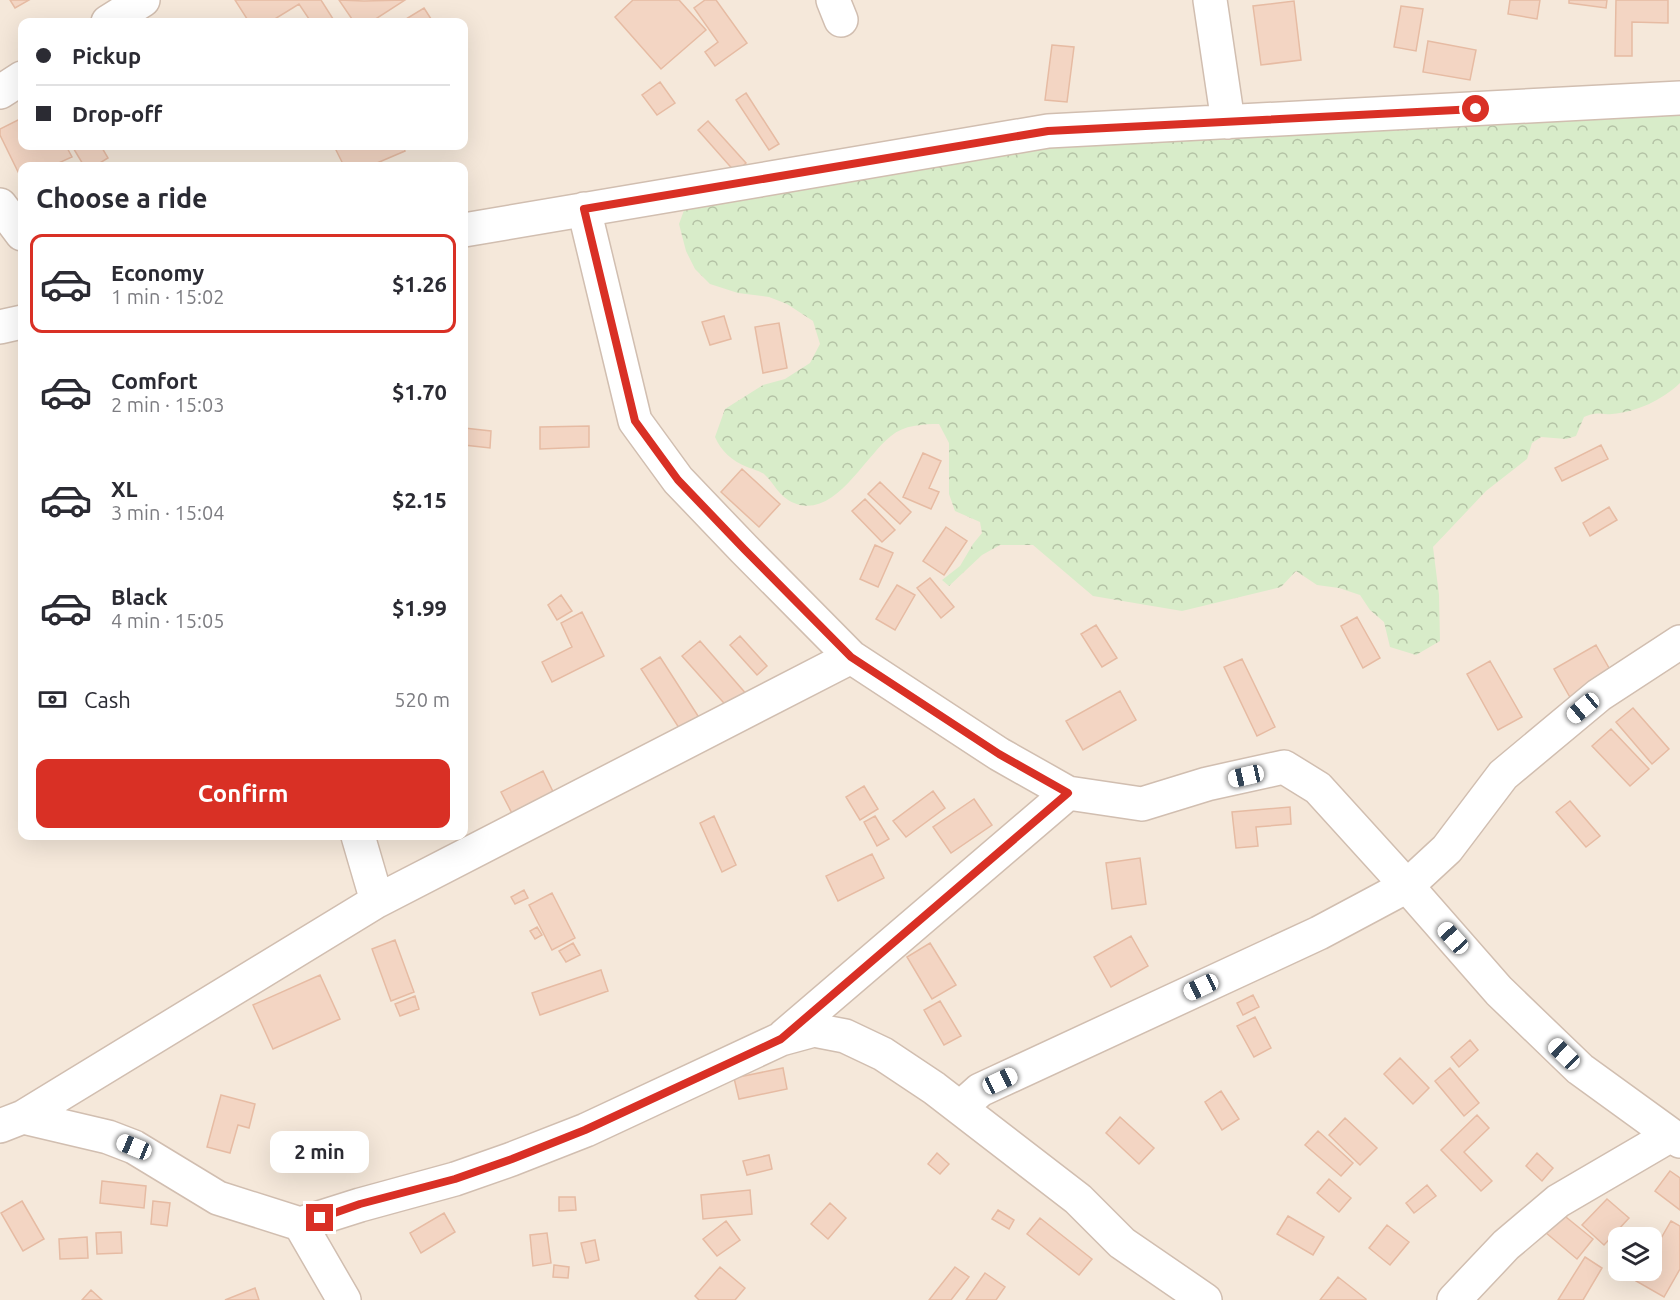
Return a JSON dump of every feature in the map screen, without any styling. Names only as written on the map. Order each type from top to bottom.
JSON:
[{"type":"street","points":[[114,18],[143,0]]},
{"type":"street","points":[[1210,0],[1228,122]]},
{"type":"street","points":[[0,92],[18,81]]},
{"type":"street","points":[[468,229],[1048,131],[1680,98]]},
{"type":"street","points":[[0,205],[18,229]]},
{"type":"street","points":[[584,209],[635,421],[678,480],[851,657],[999,754],[1068,793],[1142,804],[1208,784],[1284,767],[1318,788],[1499,991],[1580,1069],[1675,1138],[1558,1201],[1506,1245],[1454,1300]]},
{"type":"street","points":[[0,327],[18,323]]},
{"type":"street","points":[[960,1108],[980,1090],[1319,933],[1407,886],[1447,849],[1503,775],[1599,695],[1680,642]]},
{"type":"street","points":[[12,1122],[377,901],[851,657]]},
{"type":"street","points":[[781,1039],[1068,793]]},
{"type":"street","points":[[359,840],[377,901]]},
{"type":"street","points":[[12,1122],[108,1137],[134,1147],[218,1198],[300,1224],[360,1204],[455,1179],[512,1159],[585,1130],[781,1039],[814,1030],[845,1036],[883,1054],[934,1089],[1078,1199],[1122,1243],[1205,1300]]},
{"type":"street","points":[[300,1224],[344,1300]]},
{"type":"shaded area","points":[[0,0],[1680,0],[1680,1300],[0,1300]]},
{"type":"green space","points":[[1680,99],[1680,383],[1657,400],[1640,408],[1621,413],[1584,417],[1576,436],[1566,439],[1541,437],[1532,443],[1527,459],[1486,491],[1433,547],[1439,595],[1440,641],[1416,655],[1390,647],[1384,622],[1370,610],[1360,595],[1339,588],[1317,585],[1296,571],[1281,587],[1182,611],[1093,596],[1033,545],[1000,545],[982,555],[949,586],[942,580],[960,566],[982,533],[980,522],[955,511],[949,494],[949,443],[939,424],[914,426],[896,432],[835,495],[822,503],[809,506],[789,500],[764,474],[732,459],[720,447],[715,437],[725,409],[763,385],[785,379],[810,363],[820,344],[813,321],[787,304],[769,297],[738,293],[710,284],[695,269],[686,251],[679,224],[691,191],[964,146]]},
{"type":"building","points":[[10,0],[29,0],[15,8]]},
{"type":"building","points":[[235,0],[321,0],[332,18],[308,18],[299,4],[276,18],[246,18]]},
{"type":"building","points":[[339,0],[405,0],[377,18],[351,18]]},
{"type":"building","points":[[633,0],[679,0],[706,30],[661,69],[615,17]]},
{"type":"building","points":[[705,0],[716,0],[747,43],[715,66],[705,52],[718,42],[694,8]]},
{"type":"building","points":[[1510,0],[1540,0],[1537,19],[1508,14]]},
{"type":"building","points":[[1569,0],[1607,0],[1606,8],[1569,3]]},
{"type":"building","points":[[1616,0],[1668,0],[1668,23],[1632,22],[1632,56],[1615,56]]},
{"type":"building","points":[[1294,1],[1301,60],[1261,65],[1253,6]]},
{"type":"building","points":[[1401,6],[1423,9],[1416,51],[1394,47]]},
{"type":"building","points":[[424,8],[430,18],[408,18]]},
{"type":"building","points":[[1428,41],[1476,50],[1470,80],[1423,72]]},
{"type":"building","points":[[1052,45],[1074,47],[1067,102],[1045,100]]},
{"type":"building","points":[[660,82],[675,103],[657,115],[642,95]]},
{"type":"building","points":[[746,93],[779,144],[769,150],[736,100]]},
{"type":"building","points":[[18,120],[18,150],[68,150],[72,157],[61,162],[18,162],[18,172],[0,135],[0,129]]},
{"type":"building","points":[[708,121],[746,163],[736,173],[698,130]]},
{"type":"building","points":[[74,150],[103,150],[108,158],[102,162],[82,162]]},
{"type":"building","points":[[336,150],[405,151],[379,162],[342,162]]},
{"type":"building","points":[[724,316],[731,339],[710,345],[702,322]]},
{"type":"building","points":[[779,323],[787,368],[763,373],[755,327]]},
{"type":"building","points":[[589,426],[589,447],[540,449],[540,427]]},
{"type":"building","points":[[468,428],[491,431],[490,448],[468,445]]},
{"type":"building","points":[[1601,445],[1608,459],[1562,481],[1555,468]]},
{"type":"building","points":[[923,453],[941,461],[929,488],[939,492],[931,509],[903,497]]},
{"type":"building","points":[[742,469],[780,504],[759,527],[721,492]]},
{"type":"building","points":[[880,482],[911,512],[900,524],[868,494]]},
{"type":"building","points":[[865,499],[895,530],[882,542],[852,511]]},
{"type":"building","points":[[1609,507],[1617,520],[1590,536],[1583,523]]},
{"type":"building","points":[[946,527],[967,541],[944,575],[923,561]]},
{"type":"building","points":[[875,545],[893,553],[878,587],[860,579]]},
{"type":"building","points":[[930,578],[954,607],[941,618],[917,588]]},
{"type":"building","points":[[897,585],[915,595],[895,630],[876,619]]},
{"type":"building","points":[[561,595],[572,611],[557,620],[548,605]]},
{"type":"building","points":[[582,612],[604,656],[552,682],[542,662],[572,647],[561,623]]},
{"type":"building","points":[[1357,617],[1380,658],[1363,668],[1341,626]]},
{"type":"building","points":[[1096,625],[1117,658],[1102,667],[1081,634]]},
{"type":"building","points":[[740,636],[767,666],[757,675],[730,645]]},
{"type":"building","points":[[700,641],[748,696],[731,711],[682,656]]},
{"type":"building","points":[[1596,645],[1613,675],[1571,699],[1554,669]]},
{"type":"building","points":[[660,657],[700,719],[681,731],[641,669]]},
{"type":"building","points":[[1242,659],[1275,727],[1257,736],[1224,667]]},
{"type":"building","points":[[1490,661],[1522,717],[1498,730],[1467,674]]},
{"type":"building","points":[[1120,691],[1136,720],[1083,750],[1066,721]]},
{"type":"building","points":[[1633,708],[1669,749],[1652,764],[1616,722]]},
{"type":"building","points":[[1611,729],[1649,769],[1630,786],[1592,746]]},
{"type":"building","points":[[543,771],[558,802],[517,823],[501,792]]},
{"type":"building","points":[[864,786],[878,809],[860,820],[846,797]]},
{"type":"building","points":[[933,791],[945,808],[906,837],[893,821]]},
{"type":"building","points":[[974,799],[992,825],[951,853],[933,827]]},
{"type":"building","points":[[1570,801],[1600,836],[1586,847],[1556,812]]},
{"type":"building","points":[[1290,807],[1291,824],[1256,827],[1258,846],[1236,848],[1232,812]]},
{"type":"building","points":[[714,816],[736,865],[722,872],[700,823]]},
{"type":"building","points":[[875,816],[889,839],[877,846],[864,822]]},
{"type":"building","points":[[872,854],[884,878],[838,901],[826,876]]},
{"type":"building","points":[[1140,858],[1146,904],[1112,909],[1106,863]]},
{"type":"building","points":[[524,890],[528,898],[515,904],[511,897]]},
{"type":"building","points":[[552,893],[575,938],[552,950],[529,905]]},
{"type":"building","points":[[537,927],[542,935],[535,939],[530,931]]},
{"type":"building","points":[[1131,936],[1148,966],[1111,987],[1094,957]]},
{"type":"building","points":[[395,940],[414,992],[391,1001],[372,949]]},
{"type":"building","points":[[573,943],[580,955],[566,962],[559,951]]},
{"type":"building","points":[[930,943],[956,985],[932,999],[907,957]]},
{"type":"building","points":[[601,970],[608,991],[540,1015],[532,993]]},
{"type":"building","points":[[320,975],[340,1019],[273,1049],[253,1005]]},
{"type":"building","points":[[1253,995],[1259,1007],[1243,1015],[1237,1003]]},
{"type":"building","points":[[415,996],[419,1009],[400,1016],[395,1004]]},
{"type":"building","points":[[940,1001],[961,1036],[944,1045],[924,1010]]},
{"type":"building","points":[[1255,1017],[1271,1048],[1254,1057],[1237,1026]]},
{"type":"building","points":[[1470,1040],[1478,1050],[1459,1067],[1451,1057]]},
{"type":"building","points":[[1400,1058],[1429,1088],[1413,1104],[1384,1074]]},
{"type":"building","points":[[783,1068],[787,1089],[739,1099],[734,1078]]},
{"type":"building","points":[[1450,1068],[1479,1103],[1464,1116],[1435,1081]]},
{"type":"building","points":[[1221,1091],[1239,1119],[1222,1130],[1205,1102]]},
{"type":"building","points":[[221,1095],[255,1104],[249,1128],[238,1125],[230,1153],[207,1147]]},
{"type":"building","points":[[1477,1115],[1489,1128],[1464,1152],[1492,1181],[1481,1191],[1441,1150]]},
{"type":"building","points":[[1120,1117],[1154,1148],[1139,1164],[1106,1133]]},
{"type":"building","points":[[1345,1118],[1377,1148],[1360,1165],[1329,1135]]},
{"type":"building","points":[[1318,1131],[1353,1163],[1341,1176],[1305,1145]]},
{"type":"building","points":[[937,1153],[949,1164],[940,1174],[928,1164]]},
{"type":"building","points":[[1537,1153],[1553,1168],[1542,1181],[1526,1166]]},
{"type":"building","points":[[769,1155],[772,1169],[747,1175],[743,1161]]},
{"type":"building","points":[[1670,1171],[1680,1178],[1680,1210],[1655,1191]]},
{"type":"building","points":[[1329,1179],[1351,1198],[1339,1212],[1317,1193]]},
{"type":"building","points":[[102,1181],[146,1186],[144,1208],[100,1203]]},
{"type":"building","points":[[1427,1185],[1436,1196],[1414,1213],[1406,1203]]},
{"type":"building","points":[[750,1190],[752,1214],[703,1219],[701,1195]]},
{"type":"building","points":[[559,1197],[575,1197],[576,1210],[559,1211]]},
{"type":"building","points":[[1607,1199],[1629,1218],[1621,1227],[1608,1227],[1608,1241],[1604,1245],[1582,1225]]},
{"type":"building","points":[[22,1201],[44,1239],[23,1251],[1,1213]]},
{"type":"building","points":[[153,1201],[170,1203],[167,1226],[151,1224]]},
{"type":"building","points":[[830,1203],[846,1218],[828,1239],[811,1224]]},
{"type":"building","points":[[998,1210],[1014,1220],[1009,1229],[992,1219]]},
{"type":"building","points":[[444,1213],[455,1232],[421,1253],[410,1233]]},
{"type":"building","points":[[1561,1213],[1593,1239],[1577,1259],[1545,1232]]},
{"type":"building","points":[[1288,1216],[1324,1237],[1313,1255],[1277,1234]]},
{"type":"building","points":[[1040,1218],[1092,1259],[1079,1275],[1027,1234]]},
{"type":"building","points":[[726,1221],[740,1240],[717,1256],[703,1239]]},
{"type":"building","points":[[1671,1221],[1680,1226],[1680,1269],[1664,1297],[1636,1281],[1662,1281],[1662,1237]]},
{"type":"building","points":[[1387,1225],[1409,1242],[1390,1265],[1369,1248]]},
{"type":"building","points":[[121,1232],[122,1253],[97,1254],[96,1233]]},
{"type":"building","points":[[547,1233],[551,1263],[533,1266],[530,1235]]},
{"type":"building","points":[[87,1237],[88,1258],[60,1259],[59,1239]]},
{"type":"building","points":[[595,1240],[599,1260],[586,1263],[581,1243]]},
{"type":"building","points":[[1585,1257],[1602,1268],[1583,1300],[1558,1300]]},
{"type":"building","points":[[554,1265],[569,1267],[568,1278],[553,1277]]},
{"type":"building","points":[[720,1267],[745,1288],[735,1300],[699,1300],[695,1296]]},
{"type":"building","points":[[955,1267],[969,1277],[951,1300],[929,1300]]},
{"type":"building","points":[[985,1273],[1005,1287],[996,1300],[966,1300]]},
{"type":"building","points":[[1338,1277],[1366,1299],[1366,1300],[1320,1300]]},
{"type":"building","points":[[255,1288],[259,1300],[225,1300]]},
{"type":"building","points":[[91,1290],[102,1300],[82,1300]]},
{"type":"route","points":[[320,1218],[360,1204],[455,1179],[512,1159],[585,1130],[781,1039],[1068,793],[999,754],[851,657],[678,480],[635,421],[584,209],[1048,131],[1476,109]]}]
